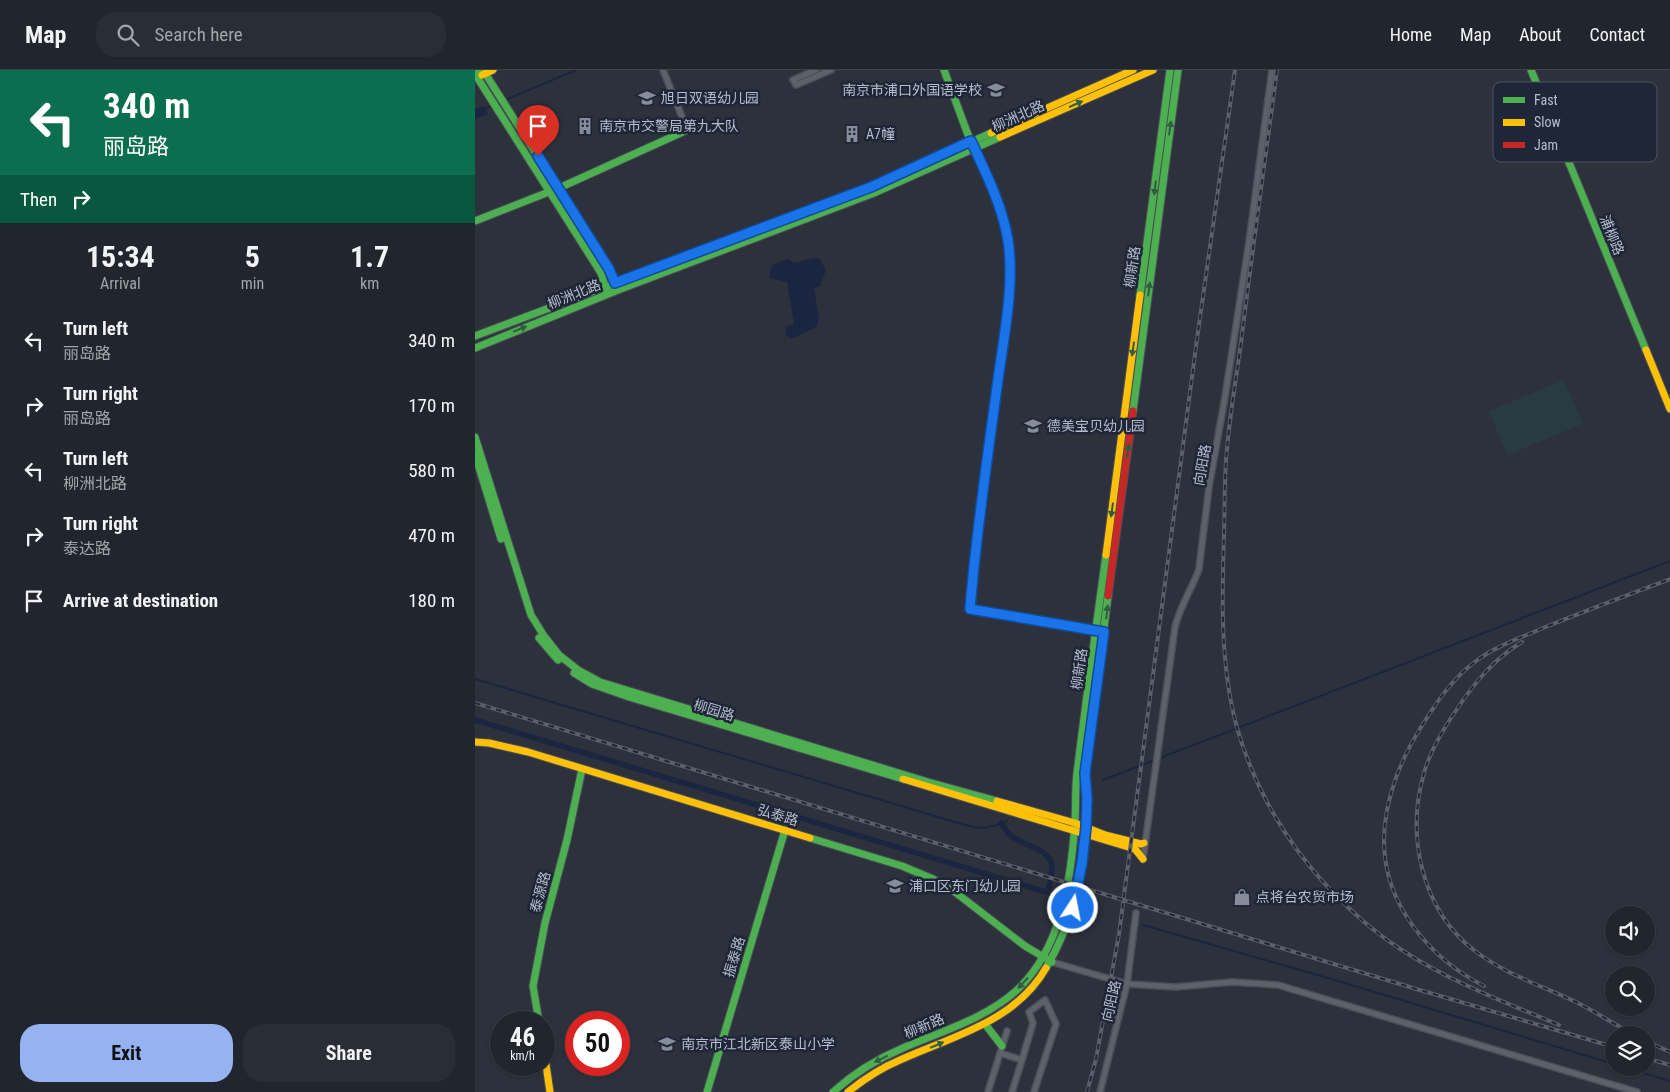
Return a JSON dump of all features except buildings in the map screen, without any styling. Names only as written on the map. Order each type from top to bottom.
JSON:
[{"type":"street","points":[[479,74],[493,70]]},
{"type":"street","points":[[663,70],[687,129]]},
{"type":"street","points":[[816,70],[793,80],[796,85],[831,70]]},
{"type":"street","points":[[944,70],[971,141],[995,194],[1007,238],[1010,276],[975,551],[970,609],[1100,632]]},
{"type":"street","name":"柳洲北路","points":[[475,348],[608,294],[616,287],[871,187],[1133,70]]},
{"type":"street","name":"柳洲北路","points":[[475,336],[605,286],[616,287],[874,193],[1153,70]]},
{"type":"street","name":"柳新路","points":[[848,1092],[877,1071],[985,1024],[1021,1000],[1041,978],[1052,962],[1073,908],[1086,830],[1087,799],[1085,773],[1100,632],[1170,70]]},
{"type":"street","name":"柳新路","points":[[833,1092],[852,1076],[879,1059],[984,1014],[1005,1000],[1035,970],[1052,937],[1060,914],[1075,827],[1077,775],[1100,632],[1178,70]]},
{"type":"street","name":"向阳路","points":[[1143,859],[1153,775],[1175,627],[1179,611],[1199,570],[1209,487],[1248,251],[1272,70]]},
{"type":"street","name":"浦柳路","points":[[1531,70],[1536,82]]},
{"type":"street","points":[[479,74],[500,98],[559,188],[609,269],[616,287]]},
{"type":"street","points":[[479,74],[498,112],[601,273],[608,294]]},
{"type":"street","points":[[475,222],[550,192],[696,126]]},
{"type":"street","name":"浦柳路","points":[[1569,162],[1670,409]]},
{"type":"street","name":"柳园路","points":[[475,437],[531,615],[551,645],[570,665],[580,672],[600,682],[1075,827]]},
{"type":"street","name":"柳园路","points":[[475,454],[528,618],[538,637],[552,654],[582,679],[629,697],[1075,827]]},
{"type":"street","name":"弘泰路","points":[[475,742],[507,746],[878,858],[925,875],[950,889],[1031,950],[1052,962]]},
{"type":"street","name":"泰源路","points":[[537,1011],[533,986],[545,923],[567,840],[582,770]]},
{"type":"street","points":[[1075,827],[1145,844]]},
{"type":"street","name":"振泰路","points":[[707,1092],[785,830]]},
{"type":"street","points":[[1086,830],[1135,849],[1143,859]]},
{"type":"street","name":"向阳路","points":[[1100,1092],[1127,984],[1136,913]]},
{"type":"street","points":[[1052,962],[1127,984],[1176,987],[1232,982],[1278,985],[1637,1092]]},
{"type":"street","points":[[1012,1092],[1033,1024],[1029,1012],[1045,1000],[1056,1024],[1034,1092]]},
{"type":"street","points":[[985,1024],[1001,1049],[1022,1060]]},
{"type":"street","points":[[988,1092],[1007,1031]]},
{"type":"street","points":[[548,1076],[550,1092]]},
{"type":"shaded area","points":[[1564,380],[1583,424],[1507,455],[1489,411]]},
{"type":"water","points":[[483,106],[488,114],[475,119],[475,109]]},
{"type":"water","points":[[819,258],[826,270],[820,286],[814,288],[819,319],[816,327],[791,339],[785,334],[786,327],[794,324],[787,282],[769,278],[772,265],[788,259],[794,263]]},
{"type":"waterway","points":[[505,100],[576,70]]},
{"type":"waterway","points":[[484,109],[500,102]]},
{"type":"waterway","points":[[1103,780],[1670,561]]},
{"type":"waterway","points":[[475,679],[965,825],[986,828],[1007,821]]},
{"type":"waterway","points":[[475,720],[1046,892],[1052,872],[1051,862],[1045,854],[1014,838],[1001,823]]},
{"type":"waterway","points":[[1143,925],[1328,978],[1605,1061]]},
{"type":"waterway","points":[[1653,1076],[1670,1081]]},
{"type":"railway","points":[[1087,1092],[1096,1059],[1119,934],[1197,339],[1235,70]]},
{"type":"railway","points":[[1277,70],[1231,410],[1226,460],[1223,629],[1227,677],[1236,724],[1256,780],[1269,806],[1301,855],[1340,900],[1384,938],[1431,968],[1481,992],[1559,1025]]},
{"type":"railway","points":[[1484,986],[1445,960],[1428,944],[1413,927],[1401,907],[1392,886],[1386,864],[1385,826],[1387,810],[1401,765],[1415,737],[1440,698],[1460,675],[1484,656],[1543,628],[1670,579]]},
{"type":"railway","points":[[1522,642],[1503,656],[1478,680],[1447,724],[1430,756],[1419,797],[1417,821],[1418,846],[1422,870],[1430,893],[1442,915],[1457,934],[1475,951],[1511,973],[1576,1002],[1619,1026]]},
{"type":"railway","points":[[475,703],[1413,988],[1605,1044]]},
{"type":"railway","points":[[1655,1045],[1670,1052]]},
{"type":"railway","points":[[1655,1061],[1670,1065]]},
{"type":"traffic: fast","points":[[479,70],[475,72],[477,77],[601,273],[606,289]]},
{"type":"traffic: fast","points":[[483,70],[609,269],[616,287]]},
{"type":"traffic: fast","points":[[944,70],[967,132],[997,202],[1005,227],[1010,258],[1008,312],[982,496],[970,607]]},
{"type":"traffic: fast","points":[[1140,295],[1170,70]]},
{"type":"traffic: fast","points":[[1133,411],[1178,70]]},
{"type":"traffic: fast","points":[[1531,70],[1536,82]]},
{"type":"traffic: fast","points":[[475,221],[559,188],[696,126]]},
{"type":"traffic: fast","points":[[475,336],[871,187],[991,133]]},
{"type":"traffic: fast","points":[[475,348],[618,290],[874,193],[1000,137]]},
{"type":"traffic: fast","points":[[1569,162],[1646,350]]},
{"type":"traffic: fast","points":[[475,437],[531,615],[559,655],[578,670],[600,682],[928,782],[997,801]]},
{"type":"traffic: fast","points":[[475,454],[501,539]]},
{"type":"traffic: fast","points":[[833,1092],[866,1067],[884,1057],[963,1024],[1005,1000],[1032,973],[1044,954],[1061,912],[1071,866],[1077,773],[1106,555]]},
{"type":"traffic: fast","points":[[1046,968],[1064,932],[1076,895],[1080,875],[1086,816],[1085,770],[1108,596]]},
{"type":"traffic: fast","points":[[539,638],[558,660]]},
{"type":"traffic: fast","points":[[574,673],[592,684],[629,697],[903,779]]},
{"type":"traffic: fast","points":[[537,1011],[533,986],[545,923],[567,840],[582,769]]},
{"type":"traffic: fast","points":[[707,1092],[785,830]]},
{"type":"traffic: fast","points":[[810,838],[902,866],[933,879],[951,889],[1025,946],[1052,962]]},
{"type":"traffic: fast","points":[[985,1024],[1002,1046]]},
{"type":"traffic: slow","points":[[482,75],[493,70]]},
{"type":"traffic: slow","points":[[991,133],[1133,70]]},
{"type":"traffic: slow","points":[[1000,137],[1153,70]]},
{"type":"traffic: slow","points":[[1106,555],[1140,295]]},
{"type":"traffic: slow","points":[[1646,350],[1670,409]]},
{"type":"traffic: slow","points":[[970,607],[970,609],[1099,631]]},
{"type":"traffic: slow","points":[[475,742],[489,743],[528,752],[810,838]]},
{"type":"traffic: slow","points":[[903,779],[1135,849],[1143,859]]},
{"type":"traffic: slow","points":[[997,801],[1075,823],[1105,835],[1141,844],[1144,843]]},
{"type":"traffic: slow","points":[[848,1092],[866,1078],[886,1067],[961,1035],[1000,1015],[1018,1002],[1046,968]]},
{"type":"traffic: slow","points":[[548,1076],[550,1092]]},
{"type":"traffic: jam","points":[[1108,596],[1133,411]]},
{"type":"place","name":"南京市浦口外国语学校","points":[[996,90]]},
{"type":"place","name":"旭日双语幼儿园","points":[[647,98]]},
{"type":"place","name":"南京市交警局第九大队","points":[[585,126]]},
{"type":"place","name":"A7幢","points":[[852,134]]},
{"type":"place","name":"德美宝贝幼儿园","points":[[1033,426]]},
{"type":"place","name":"浦口区东门幼儿园","points":[[895,886]]},
{"type":"place","name":"点将台农贸市场","points":[[1242,897]]},
{"type":"place","name":"南京市江北新区泰山小学","points":[[667,1044]]},
{"type":"route","points":[[538,156],[609,269],[615,283],[871,187],[971,141],[995,194],[1001,214],[1010,256],[1010,276],[975,551],[970,609],[1104,632],[1085,773],[1087,799],[1082,863],[1073,908]]}]
